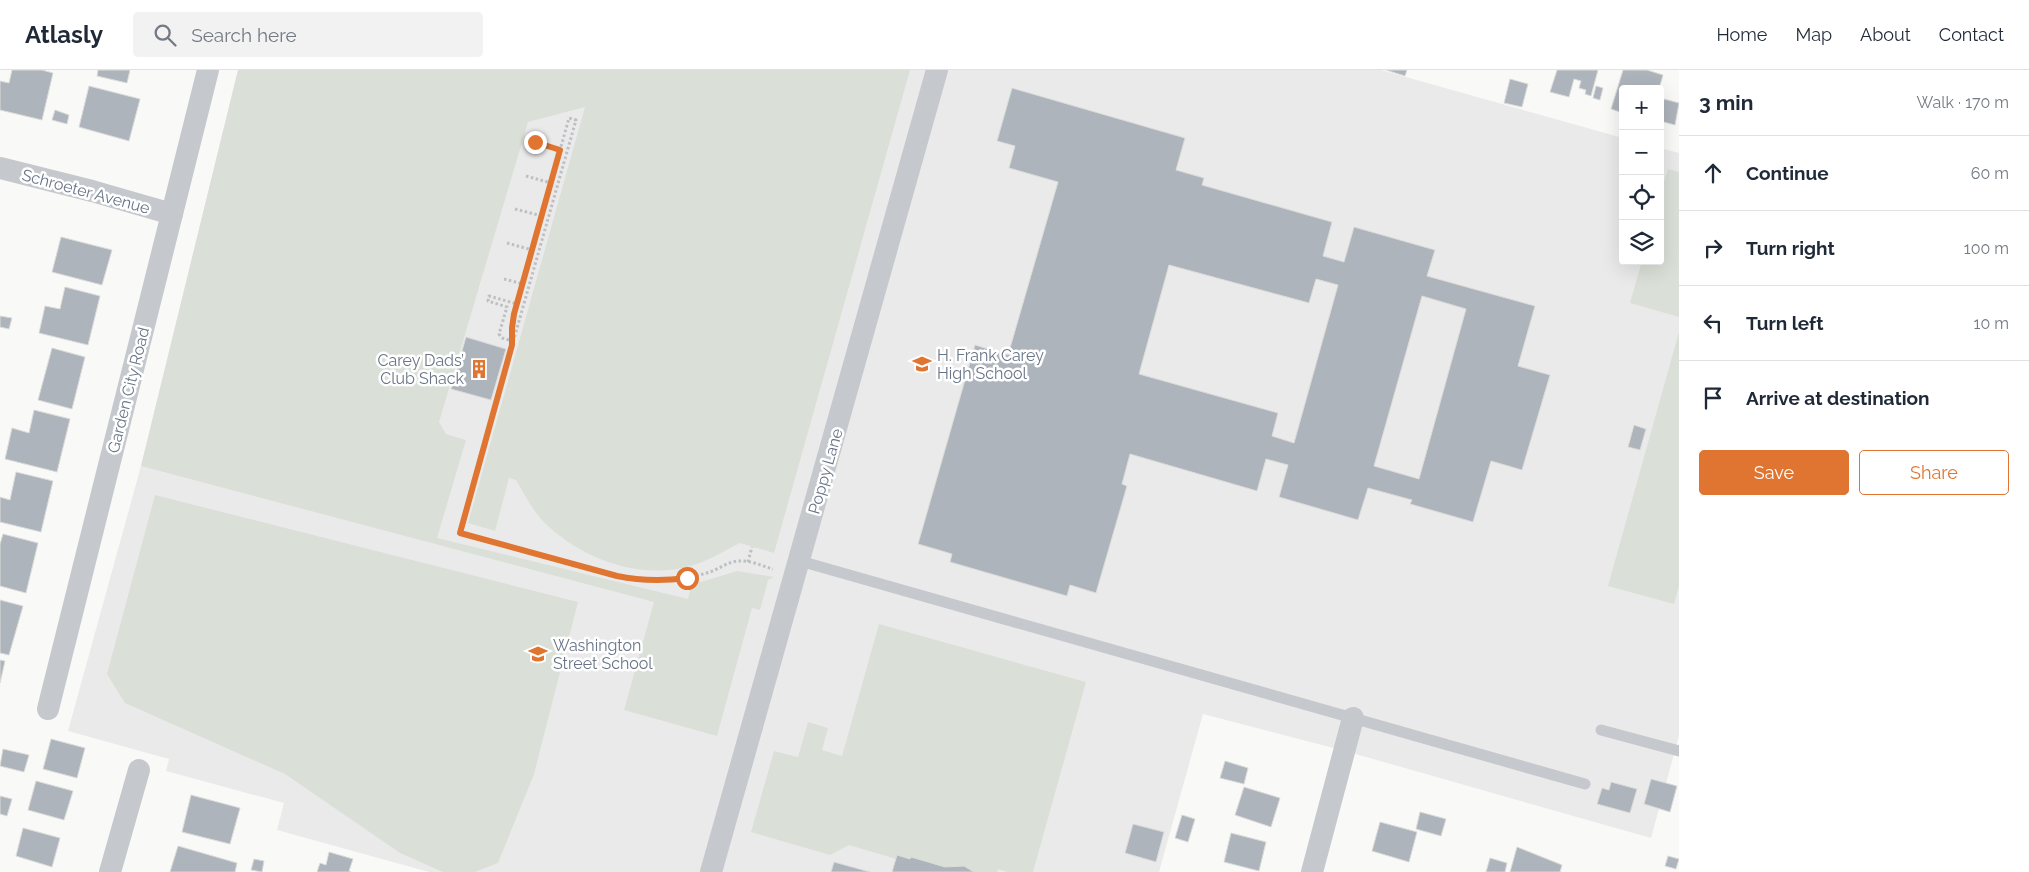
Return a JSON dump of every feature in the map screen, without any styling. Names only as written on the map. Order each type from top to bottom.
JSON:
[{"type":"street","name":"Garden City Road","points":[[48,709],[208,70]]},
{"type":"street","name":"Poppy Lane","points":[[711,872],[937,70]]},
{"type":"street","name":"Schroeter Avenue","points":[[0,168],[92,191],[172,214]]},
{"type":"street","points":[[1312,872],[1353,718]]},
{"type":"street","points":[[110,872],[139,770]]},
{"type":"lane","points":[[800,561],[1585,784]]},
{"type":"lane","points":[[1601,730],[1679,751]]},
{"type":"path","points":[[512,345],[512,328],[517,304],[570,118],[576,120],[460,533],[640,581],[666,581],[687,578],[709,572],[734,561],[748,562],[776,570]]},
{"type":"path","points":[[535,142],[560,150]]},
{"type":"path","points":[[526,176],[551,183]]},
{"type":"path","points":[[516,209],[542,216]]},
{"type":"path","points":[[507,243],[532,250]]},
{"type":"path","points":[[504,278],[523,284]]},
{"type":"path","points":[[512,345],[509,340],[502,338],[499,334],[507,307],[488,301],[489,296],[517,304]]},
{"type":"path","points":[[748,562],[752,547]]},
{"type":"shaded area","name":"H. Frank Carey High School","points":[[238,70],[1381,70],[1619,137],[1619,265],[1664,265],[1664,149],[1679,153],[1679,736],[1651,838],[1345,751],[1203,714],[1159,872],[429,872],[277,830],[284,803],[166,771],[169,759],[68,731],[141,466]]},
{"type":"shaded area","points":[[238,70],[910,70],[774,553],[740,543],[707,560],[682,568],[641,570],[621,566],[582,551],[565,540],[539,517],[516,480],[509,478],[495,531],[468,523],[585,107],[528,122],[439,422],[446,434],[466,440],[437,538],[688,599],[691,585],[737,571],[774,577],[768,580],[760,610],[752,608],[717,736],[624,710],[654,602],[141,466]]},
{"type":"shaded area","points":[[1668,169],[1679,172],[1679,317],[1630,303],[1641,265],[1664,265],[1664,182]]},
{"type":"shaded area","points":[[1679,332],[1679,586],[1674,604],[1608,586]]},
{"type":"shaded area","points":[[155,495],[578,602],[534,774],[498,863],[475,872],[443,872],[400,853],[285,774],[125,703],[107,674]]},
{"type":"shaded area","points":[[879,624],[1086,682],[1033,872],[1007,872],[998,869],[997,872],[974,872],[964,866],[945,867],[911,857],[910,859],[897,855],[896,859],[849,845],[830,855],[751,832],[774,751],[798,757],[808,722],[828,728],[822,750],[842,756]]},
{"type":"building","points":[[12,70],[42,70],[53,73],[42,120],[0,110],[0,81],[9,83]]},
{"type":"building","points":[[98,70],[130,70],[127,83],[97,76]]},
{"type":"building","points":[[1386,70],[1407,70],[1405,76]]},
{"type":"building","points":[[1557,70],[1598,70],[1591,96],[1585,94],[1586,90],[1579,88],[1581,81],[1574,79],[1569,97],[1550,92]]},
{"type":"building","points":[[1623,70],[1647,70],[1663,75],[1660,85],[1619,85],[1619,112],[1611,109]]},
{"type":"building","points":[[1510,79],[1528,84],[1522,107],[1504,103]]},
{"type":"building","points":[[89,86],[140,99],[129,141],[79,127]]},
{"type":"building","points":[[1596,86],[1603,88],[1600,100],[1593,98]]},
{"type":"building","points":[[1012,88],[1185,138],[1176,170],[1204,178],[1202,185],[1332,222],[1323,256],[1344,262],[1354,227],[1435,250],[1427,276],[1535,306],[1518,366],[1550,375],[1522,470],[1491,461],[1473,522],[1410,504],[1412,500],[1368,488],[1358,520],[1279,497],[1288,465],[1266,459],[1257,491],[1130,454],[1122,484],[1127,486],[1096,593],[1070,585],[1067,596],[950,562],[952,554],[918,544],[975,345],[1008,355],[1058,182],[1009,168],[1015,146],[997,141]],"holes":[[[1169,265],[1309,303],[1316,279],[1338,285],[1294,443],[1272,436],[1278,413],[1139,374]],[[1422,296],[1466,309],[1419,479],[1374,466]]]},
{"type":"building","points":[[1664,99],[1679,103],[1675,125],[1664,122]]},
{"type":"building","points":[[55,110],[69,115],[67,124],[52,120]]},
{"type":"building","points":[[61,237],[112,250],[102,285],[52,272]]},
{"type":"building","points":[[65,287],[100,296],[88,345],[39,333],[45,306],[60,309]]},
{"type":"building","points":[[0,316],[12,318],[9,329],[0,327]]},
{"type":"building","name":"Carey Dads’ Club Shack","points":[[466,337],[506,349],[491,400],[451,389]]},
{"type":"building","points":[[52,348],[85,357],[72,409],[38,400]]},
{"type":"building","points":[[34,410],[70,419],[57,472],[5,459],[12,428],[29,433]]},
{"type":"building","points":[[1634,425],[1646,429],[1640,450],[1628,447]]},
{"type":"building","points":[[16,472],[53,481],[41,532],[0,522],[0,497],[10,500]]},
{"type":"building","points":[[3,534],[38,543],[26,593],[0,586],[0,544]]},
{"type":"building","points":[[0,600],[23,606],[9,655],[0,653]]},
{"type":"building","points":[[0,660],[5,661],[0,683]]},
{"type":"building","points":[[51,739],[85,748],[77,778],[43,769]]},
{"type":"building","points":[[3,749],[29,755],[24,772],[0,766]]},
{"type":"building","points":[[1225,761],[1248,768],[1244,784],[1220,778]]},
{"type":"building","points":[[1651,779],[1677,786],[1670,812],[1644,804]]},
{"type":"building","points":[[36,781],[73,791],[64,820],[28,810]]},
{"type":"building","points":[[1611,782],[1637,789],[1630,813],[1597,804],[1602,788],[1609,790]]},
{"type":"building","points":[[1244,787],[1280,798],[1271,827],[1235,815]]},
{"type":"building","points":[[191,795],[240,808],[230,844],[182,832]]},
{"type":"building","points":[[0,796],[12,799],[7,816],[0,814]]},
{"type":"building","points":[[1420,812],[1446,819],[1441,836],[1416,829]]},
{"type":"building","points":[[1182,815],[1195,819],[1188,842],[1175,838]]},
{"type":"building","points":[[1380,822],[1417,832],[1409,862],[1372,851]]},
{"type":"building","points":[[1133,824],[1164,832],[1156,862],[1125,853]]},
{"type":"building","points":[[23,828],[60,838],[52,867],[16,856]]},
{"type":"building","points":[[1231,833],[1266,842],[1259,871],[1224,862]]},
{"type":"building","points":[[178,846],[237,863],[235,872],[170,872]]},
{"type":"building","points":[[1517,847],[1562,865],[1560,872],[1510,872]]},
{"type":"building","points":[[329,852],[353,859],[349,871],[351,872],[317,872],[320,863],[326,865]]},
{"type":"building","points":[[897,855],[945,867],[964,866],[974,872],[892,872]]},
{"type":"building","points":[[1668,856],[1679,859],[1676,869],[1665,866]]},
{"type":"building","points":[[1490,858],[1507,863],[1505,872],[1486,872]]},
{"type":"building","points":[[254,859],[264,861],[262,872],[251,870]]},
{"type":"building","points":[[834,862],[870,872],[831,872]]},
{"type":"place","name":"H. Frank Carey High School","points":[[922,364]]},
{"type":"place","name":"Carey Dads’ Club Shack","points":[[479,369]]},
{"type":"place","name":"Washington Street School","points":[[538,654]]},
{"type":"route","points":[[535,142],[560,150],[514,314],[512,345],[460,533],[640,581],[666,581],[687,578]]}]
